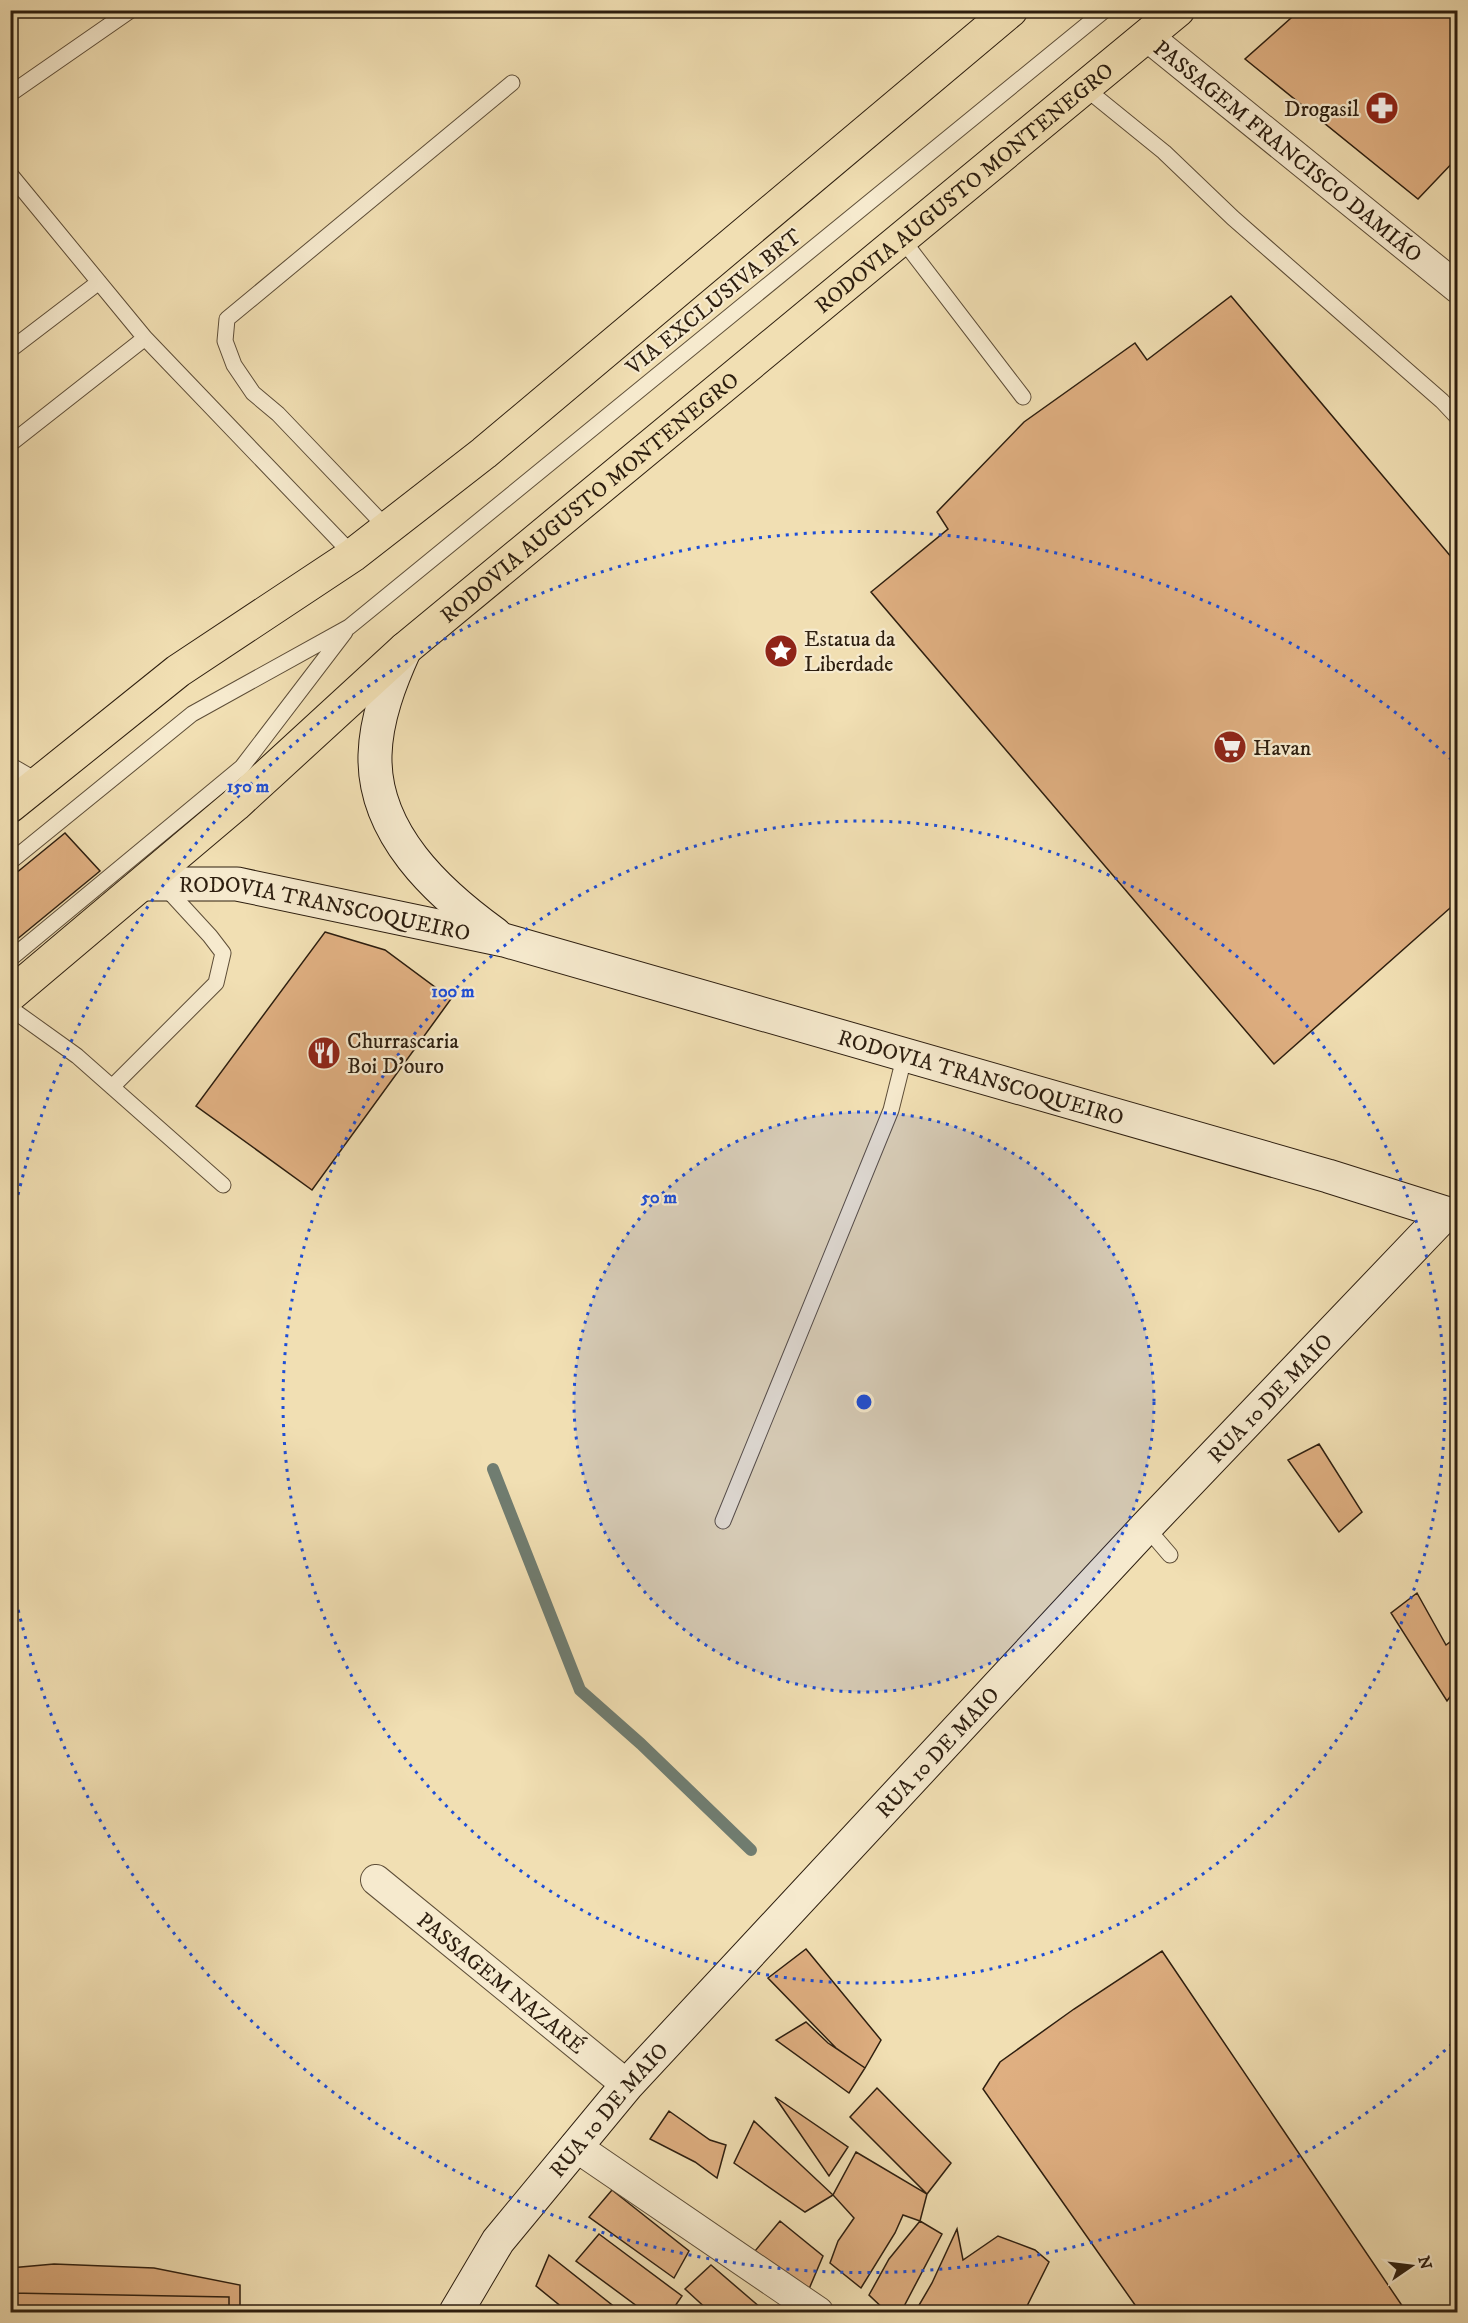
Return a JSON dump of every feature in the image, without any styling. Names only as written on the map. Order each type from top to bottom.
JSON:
[{"type":"main road","points":[[10,806],[178,671],[353,555],[484,453],[1011,10]]},
{"type":"main road","name":"RODOVIA AUGUSTO MONTENEGRO","points":[[10,995],[153,884],[235,805],[405,649],[1178,10]]},
{"type":"main road","name":"RODOVIA TRANSCOQUEIRO","points":[[405,649],[392,678],[378,732],[375,755],[378,789],[392,830],[413,858],[470,915],[504,940]]},
{"type":"main road","name":"RODOVIA TRANSCOQUEIRO","points":[[153,884],[237,884],[504,940],[1328,1176],[1451,1215]]},
{"type":"main road","name":"RUA 10 DE MAIO","points":[[456,2313],[498,2241],[627,2085],[1146,1527],[1451,1215]]},
{"type":"street","name":"PASSAGEM FRANCISCO DAMIÃO","points":[[1147,36],[1458,288]]},
{"type":"street","name":"PASSAGEM NAZARÉ","points":[[376,1880],[627,2085]]},
{"type":"street","points":[[575,2146],[818,2313]]},
{"type":"lane","points":[[10,94],[131,10]]},
{"type":"lane","name":"VIA EXCLUSIVA BRT","points":[[10,862],[192,714],[349,627],[1105,10]]},
{"type":"lane","points":[[387,528],[278,414],[253,393],[234,365],[225,341],[227,319],[512,83]]},
{"type":"lane","points":[[1085,88],[1164,152],[1233,218],[1442,401],[1458,418]]},
{"type":"lane","points":[[10,174],[146,338],[353,555]]},
{"type":"lane","points":[[902,239],[1023,397]]},
{"type":"lane","points":[[10,350],[99,282]]},
{"type":"lane","points":[[10,444],[146,338]]},
{"type":"lane","name":"VIA EXCLUSIVA BRT","points":[[10,959],[242,767],[349,627]]},
{"type":"lane","points":[[10,765],[41,783]]},
{"type":"lane","points":[[112,1087],[216,983],[223,953],[210,936],[153,884]]},
{"type":"lane","points":[[10,1008],[77,1056],[224,1185]]},
{"type":"lane","points":[[723,1521],[891,1110],[904,1054]]},
{"type":"lane","points":[[1146,1527],[1170,1555]]},
{"type":"building","name":"Drogasil","points":[[1300,10],[1458,11],[1458,157],[1418,199],[1245,59]]},
{"type":"building","name":"Havan","points":[[1231,296],[1458,565],[1458,901],[1274,1064],[871,592],[948,529],[937,512],[1024,422],[1135,343],[1147,360]]},
{"type":"building","points":[[65,833],[100,871],[10,945],[10,878]]},
{"type":"building","name":"Churrascaria Boi D'ouro","points":[[325,932],[385,950],[451,999],[312,1190],[196,1106]]},
{"type":"building","points":[[1319,1444],[1362,1512],[1339,1532],[1288,1460]]},
{"type":"building","points":[[1417,1593],[1446,1645],[1458,1636],[1458,1686],[1447,1701],[1391,1613]]},
{"type":"building","points":[[806,1949],[881,2040],[865,2068],[836,2048],[768,1978]]},
{"type":"building","points":[[1162,1951],[1405,2310],[1401,2312],[1140,2312],[983,2089],[1000,2062],[1074,2009]]},
{"type":"building","points":[[806,2022],[828,2043],[865,2068],[849,2093],[776,2040]]},
{"type":"building","points":[[877,2088],[951,2163],[927,2194],[850,2117]]},
{"type":"building","points":[[775,2097],[848,2147],[829,2176]]},
{"type":"building","points":[[669,2111],[710,2140],[726,2145],[717,2178],[695,2162],[650,2139]]},
{"type":"building","points":[[754,2121],[833,2195],[805,2212],[734,2163]]},
{"type":"building","points":[[856,2152],[927,2194],[920,2221],[903,2215],[895,2233],[861,2288],[830,2263],[838,2241],[854,2218],[833,2195]]},
{"type":"building","points":[[612,2190],[689,2251],[674,2278],[589,2217]]},
{"type":"building","points":[[780,2221],[823,2256],[809,2289],[755,2251]]},
{"type":"building","points":[[920,2221],[942,2234],[901,2312],[887,2312],[869,2295],[889,2259]]},
{"type":"building","points":[[957,2229],[963,2260],[998,2236],[1035,2250],[1049,2262],[1024,2312],[915,2312],[932,2283]]},
{"type":"building","points":[[599,2234],[682,2296],[671,2312],[645,2312],[576,2261]]},
{"type":"building","points":[[549,2255],[621,2312],[568,2312],[536,2286]]},
{"type":"building","points":[[54,2264],[154,2268],[240,2285],[240,2312],[10,2312],[10,2268]]},
{"type":"building","points":[[711,2265],[761,2308],[757,2312],[710,2312],[685,2289]]},
{"type":"building","points":[[10,2293],[229,2297],[229,2312],[10,2312]]},
{"type":"waterway","points":[[493,1469],[580,1690],[641,1744],[751,1850]]},
{"type":"place","name":"Drogasil","points":[[1382,108]]},
{"type":"place","name":"Estatua da Liberdade","points":[[781,651]]},
{"type":"place","name":"Havan","points":[[1230,747]]},
{"type":"place","name":"Churrascaria Boi D'ouro","points":[[324,1053]]}]
